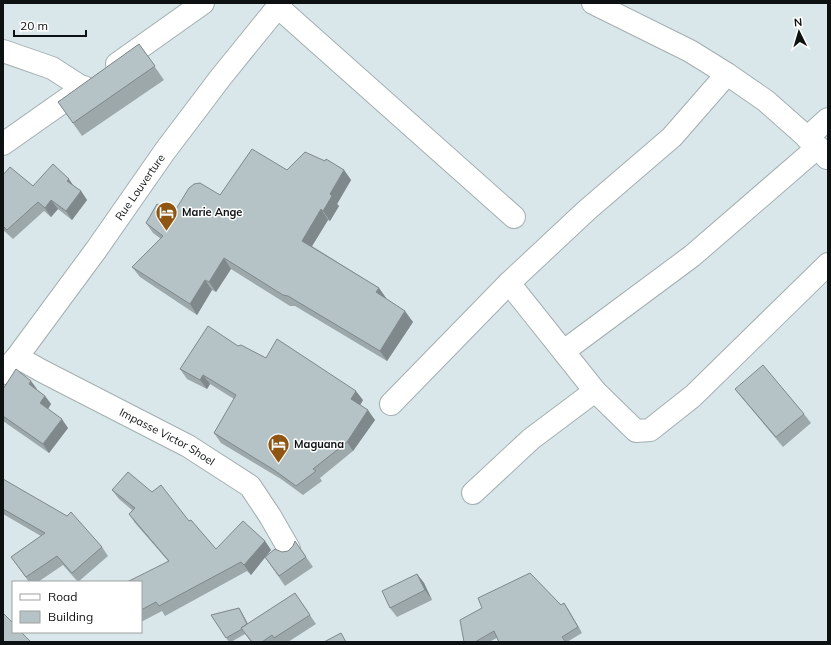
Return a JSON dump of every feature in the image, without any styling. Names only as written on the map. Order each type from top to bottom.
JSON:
[{"type":"street","points":[[3,144],[203,3]]},
{"type":"street","points":[[593,3],[690,51],[727,74],[766,101],[818,148]]},
{"type":"street","points":[[279,5],[514,217]]},
{"type":"street","name":"Rue Louverture","points":[[3,373],[17,357],[96,250],[164,151],[279,5]]},
{"type":"street","points":[[3,51],[52,68],[83,88]]},
{"type":"street","points":[[391,404],[509,283],[587,210],[672,137],[727,74]]},
{"type":"street","points":[[564,351],[692,256],[818,148],[828,119]]},
{"type":"street","points":[[509,283],[595,391],[636,432],[650,430],[693,396],[828,264]]},
{"type":"street","name":"Impasse Victor Shoel","points":[[17,357],[188,446],[250,486],[270,516],[289,549]]},
{"type":"street","points":[[472,493],[531,439],[595,391]]},
{"type":"building","points":[[139,44],[155,66],[73,123],[58,102]]},
{"type":"building","points":[[252,149],[287,170],[305,152],[325,161],[326,159],[344,170],[330,194],[332,196],[323,211],[321,209],[302,241],[379,288],[376,292],[405,311],[380,351],[288,296],[283,295],[224,258],[209,282],[205,280],[190,304],[132,267],[163,236],[146,223],[157,204],[173,214],[189,188],[194,184],[200,183],[220,195]]},
{"type":"building","points":[[53,164],[69,179],[67,181],[81,191],[66,211],[51,200],[45,208],[38,202],[7,230],[3,226],[3,175],[10,167],[33,186]]},
{"type":"building","points":[[208,326],[238,346],[241,345],[266,358],[277,339],[356,391],[351,399],[368,410],[347,442],[313,469],[316,471],[296,486],[274,470],[214,433],[236,395],[203,375],[200,380],[180,369]]},
{"type":"building","points":[[763,365],[804,414],[776,437],[735,389]]},
{"type":"building","points":[[16,369],[31,381],[29,384],[45,396],[40,403],[62,419],[43,444],[3,416],[3,389]]},
{"type":"building","points":[[128,472],[152,492],[161,485],[189,521],[191,520],[216,549],[243,521],[265,541],[244,565],[241,562],[159,606],[156,602],[142,609],[142,581],[129,581],[169,561],[129,514],[135,508],[112,490]]},
{"type":"building","points":[[3,479],[67,516],[71,512],[102,547],[72,573],[57,556],[26,577],[11,557],[45,533],[3,509]]},
{"type":"building","points":[[295,541],[306,557],[279,576],[265,557],[275,549],[282,552],[288,551],[293,546]]},
{"type":"building","points":[[530,573],[561,605],[564,603],[578,627],[562,637],[566,642],[499,642],[494,631],[475,642],[464,642],[460,620],[482,608],[478,598]]},
{"type":"building","points":[[417,574],[425,590],[390,608],[382,591]]},
{"type":"building","points":[[295,593],[310,615],[274,638],[272,635],[262,642],[252,642],[241,628]]},
{"type":"building","points":[[239,608],[247,624],[241,628],[242,629],[226,638],[211,615]]},
{"type":"building","points":[[3,613],[12,622],[12,633],[22,633],[31,642],[3,642]]},
{"type":"building","points":[[341,633],[346,642],[324,642]]},
{"type":"place","name":"Marie Ange","points":[[166,232]]},
{"type":"place","name":"Maguana","points":[[279,464]]}]
